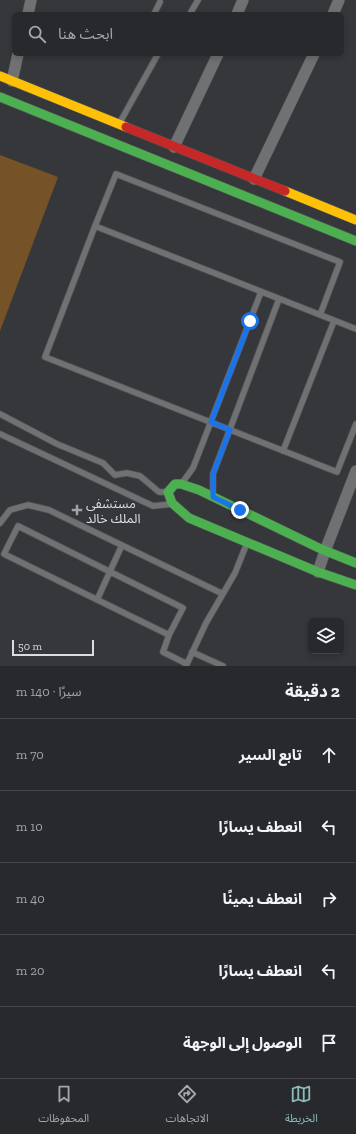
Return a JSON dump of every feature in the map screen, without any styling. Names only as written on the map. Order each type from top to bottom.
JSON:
[{"type":"street","points":[[28,12],[31,0]]},
{"type":"street","points":[[238,12],[243,0]]},
{"type":"street","points":[[334,12],[339,0]]},
{"type":"street","points":[[12,81],[18,56]]},
{"type":"street","points":[[174,147],[217,56]]},
{"type":"street","points":[[254,179],[313,56]]},
{"type":"street","points":[[0,76],[356,220]]},
{"type":"street","points":[[0,97],[356,241]]},
{"type":"street","points":[[318,572],[356,471]]},
{"type":"street","points":[[356,563],[325,550],[199,490],[182,484],[175,484],[168,492],[172,504],[189,518],[318,572],[356,585]]},
{"type":"lane","points":[[191,12],[198,0]]},
{"type":"lane","points":[[155,12],[160,2]]},
{"type":"lane","points":[[119,124],[157,56]]},
{"type":"lane","points":[[320,315],[340,262],[116,174],[45,357],[337,472],[356,424]]},
{"type":"lane","points":[[95,226],[356,330]]},
{"type":"lane","points":[[182,484],[193,468],[261,292]]},
{"type":"lane","points":[[213,497],[213,474],[279,299]]},
{"type":"lane","points":[[283,451],[334,321]]},
{"type":"lane","points":[[0,414],[57,444],[103,463],[115,474],[127,473],[140,476],[159,492],[168,492]]},
{"type":"lane","points":[[0,434],[153,506],[172,504]]},
{"type":"lane","points":[[0,523],[10,510],[28,505],[49,510],[223,594]]},
{"type":"lane","points":[[169,635],[4,554],[18,526],[183,608],[162,652],[186,665],[206,624],[235,573],[247,542]]},
{"type":"lane","points":[[97,600],[122,546]]},
{"type":"lane","points":[[192,652],[223,666]]},
{"type":"shaded area","points":[[0,155],[58,177],[0,331]]},
{"type":"traffic: fast","points":[[0,97],[356,241]]},
{"type":"traffic: fast","points":[[356,563],[321,549],[199,490],[181,484],[175,484],[168,492],[172,503],[189,518],[318,572],[356,585]]},
{"type":"traffic: slow","points":[[0,76],[126,127]]},
{"type":"traffic: slow","points":[[285,191],[356,220]]},
{"type":"traffic: jam","points":[[126,127],[285,191]]},
{"type":"place","name":"مستشفى الملك خالد","points":[[77,510]]},
{"type":"route","points":[[240,510],[213,497],[213,474],[230,430],[211,422],[250,321]]}]
